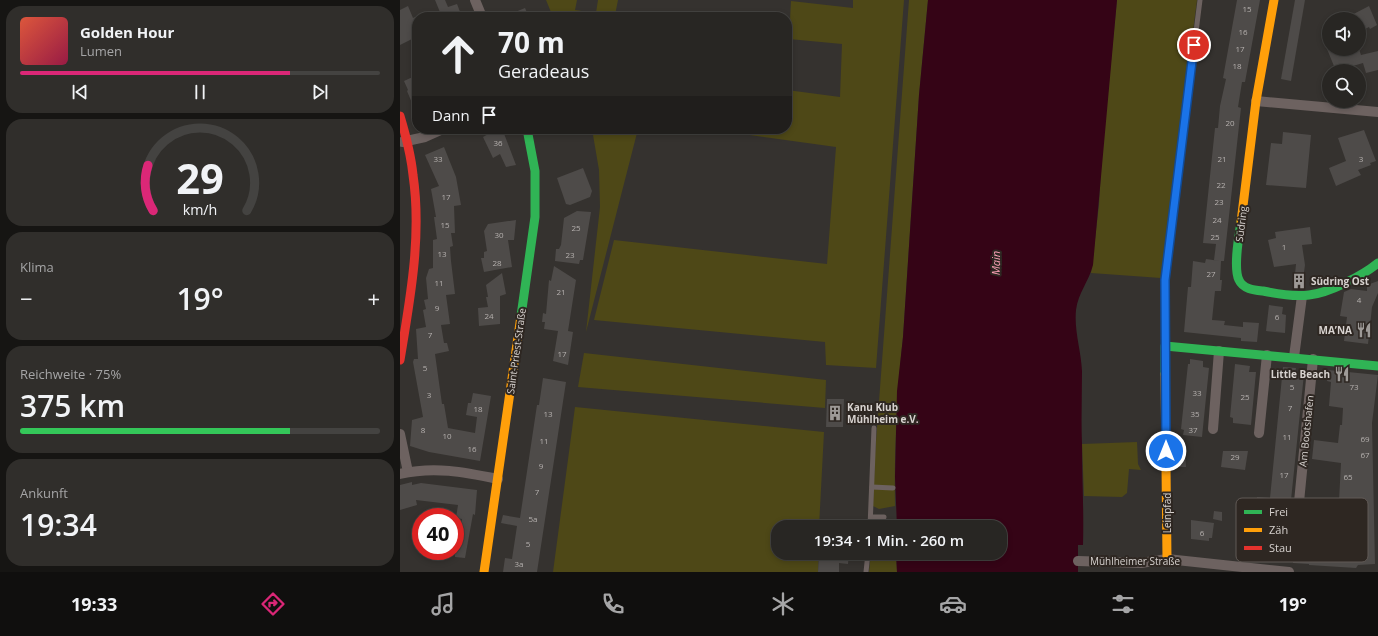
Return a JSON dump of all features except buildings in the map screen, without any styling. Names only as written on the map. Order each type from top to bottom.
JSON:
[{"type":"street","points":[[475,0],[480,12]]},
{"type":"street","name":"Südring","points":[[1274,0],[1256,101],[1237,254],[1238,278],[1247,288],[1302,296],[1312,295],[1363,274],[1374,268],[1378,263]]},
{"type":"street","points":[[1256,101],[1378,112]]},
{"type":"street","points":[[400,116],[404,142],[416,185],[416,221],[412,279],[400,360]]},
{"type":"street","points":[[404,142],[432,134]]},
{"type":"street","name":"Saint-Priest-Straße","points":[[484,572],[535,217],[535,171],[528,134]]},
{"type":"street","points":[[1294,357],[1302,296]]},
{"type":"street","points":[[1165,346],[1378,366]]},
{"type":"street","name":"Leinpfad","points":[[1165,346],[1167,559]]},
{"type":"street","points":[[1213,430],[1219,351]]},
{"type":"street","points":[[1259,433],[1267,355]]},
{"type":"street","name":"Am Bootshafen","points":[[1299,498],[1313,359]]},
{"type":"street","points":[[400,434],[404,473],[448,470],[498,479]]},
{"type":"street","name":"Mühlheimer Straße","points":[[1078,560],[1144,568],[1167,559],[1221,569],[1289,572]]},
{"type":"lane","points":[[1165,346],[1165,280],[1200,0]]},
{"type":"lane","points":[[874,428],[870,517],[884,517]]},
{"type":"lane","points":[[872,488],[893,488]]},
{"type":"lane","points":[[866,572],[867,560]]},
{"type":"shaded area","points":[[546,0],[577,0],[575,10],[589,12],[551,12]]},
{"type":"shaded area","points":[[598,0],[618,0],[616,12],[596,12]]},
{"type":"shaded area","points":[[853,0],[904,0],[876,368],[826,365],[825,342],[594,320],[614,240],[827,264],[836,147],[742,134],[792,134],[792,91],[840,97],[842,44],[792,39],[791,1],[853,8]]},
{"type":"shaded area","points":[[909,0],[928,0],[919,95],[899,379],[895,464],[895,506],[879,509],[873,506],[875,455]]},
{"type":"shaded area","points":[[1117,0],[1197,0],[1161,278],[1091,273],[1099,205],[1102,152]]},
{"type":"shaded area","points":[[593,134],[637,134],[586,332],[600,207],[599,170]]},
{"type":"shaded area","points":[[584,353],[826,380],[825,408],[578,387]]},
{"type":"shaded area","points":[[575,407],[824,432],[819,520],[771,520],[771,560],[819,560],[818,572],[553,572]]},
{"type":"shaded area","points":[[1137,442],[1138,464],[1141,470],[1129,469],[1127,493],[1122,497],[1084,496],[1082,444]]},
{"type":"shaded area","points":[[870,560],[896,560],[897,572],[869,572]]},
{"type":"water","name":"Main","points":[[928,0],[1117,0],[1093,265],[1079,298],[1076,310],[1076,325],[1082,371],[1083,545],[1078,545],[1078,572],[897,572],[896,560],[1007,560],[1007,520],[897,520],[895,477],[897,391],[903,337],[919,95]]},
{"type":"traffic: fast","points":[[521,316],[535,217],[535,171],[528,134]]},
{"type":"traffic: fast","points":[[1241,222],[1236,268],[1239,280],[1243,285],[1249,288],[1280,294],[1303,296],[1317,294],[1345,283],[1378,263]]},
{"type":"traffic: fast","points":[[1165,374],[1165,346],[1378,366]]},
{"type":"traffic: slow","points":[[1241,222],[1256,101],[1274,0]]},
{"type":"traffic: slow","points":[[484,572],[521,316]]},
{"type":"traffic: slow","points":[[1165,374],[1167,559]]},
{"type":"traffic: jam","points":[[400,116],[412,168],[416,221],[414,268],[400,360]]},
{"type":"place","name":"Südring Ost","points":[[1299,281]]},
{"type":"place","name":"MA’NA","points":[[1364,330]]},
{"type":"place","name":"Little Beach","points":[[1342,374]]},
{"type":"place","name":"Kanu Klub Mühlheim e.V.","points":[[835,413]]},
{"type":"route","points":[[1166,451],[1165,280],[1194,45]]}]
